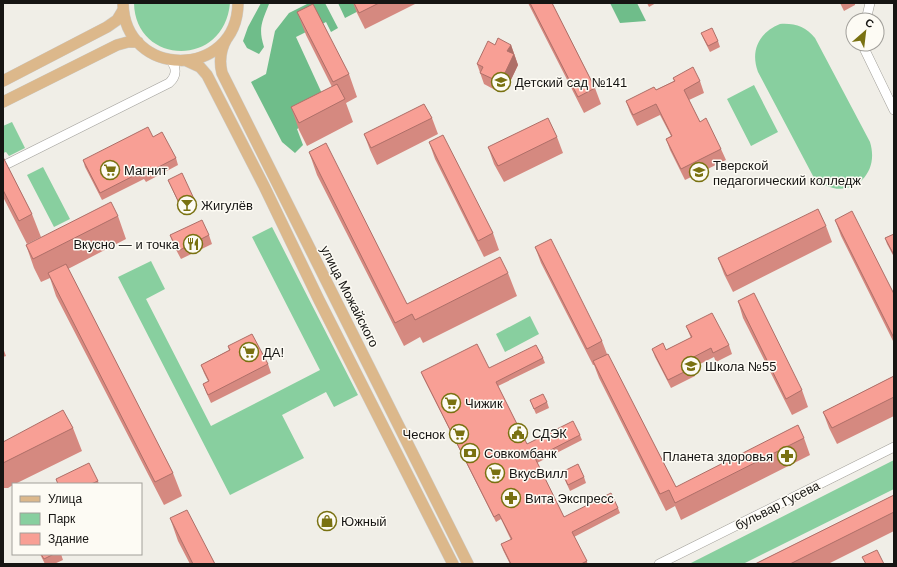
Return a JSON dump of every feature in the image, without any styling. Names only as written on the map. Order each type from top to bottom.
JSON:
[{"type":"main road","name":"улица Можайского","points":[[238,3],[235,23],[222,46],[220,55],[222,73],[468,564]]},
{"type":"main road","points":[[123,6],[128,27],[138,42],[153,53],[170,60],[187,61],[200,66],[207,75],[453,564]]},
{"type":"main road","points":[[3,81],[107,28],[117,20],[123,6]]},
{"type":"main road","points":[[187,61],[209,53],[227,38]]},
{"type":"main road","points":[[3,102],[118,45],[138,42]]},
{"type":"street","points":[[866,52],[894,110]]},
{"type":"street","points":[[3,166],[168,83],[174,78],[175,68],[170,60]]},
{"type":"street","name":"бульвар Гусева","points":[[659,564],[894,446]]},
{"type":"green space","points":[[134,3],[230,3],[224,24],[213,40],[197,48],[180,51],[163,48],[149,38],[138,24]]},
{"type":"green space","points":[[261,3],[272,3],[269,4],[263,21],[261,35],[264,47],[259,54],[247,48],[243,41],[248,27]]},
{"type":"green space","points":[[309,3],[325,3],[338,28],[331,32],[326,22],[296,37],[330,111],[297,129],[303,145],[295,153],[282,142],[251,82],[266,74],[275,31],[289,13]]},
{"type":"green space","points":[[338,3],[374,3],[345,18]]},
{"type":"green space","points":[[610,3],[637,3],[646,21],[620,23]]},
{"type":"green space","points":[[780,24],[800,26],[812,34],[870,142],[872,156],[870,168],[864,178],[856,184],[846,188],[835,188],[824,184],[813,176],[758,72],[755,57],[758,43],[767,32]]},
{"type":"green space","points":[[754,85],[778,132],[751,146],[727,99]]},
{"type":"green space","points":[[12,122],[25,148],[9,156],[6,152],[3,153],[3,126]]},
{"type":"green space","points":[[43,167],[70,219],[54,227],[27,175]]},
{"type":"green space","points":[[272,227],[358,395],[334,407],[326,392],[282,415],[304,458],[230,495],[118,277],[151,261],[165,289],[146,299],[211,426],[320,370],[252,237]]},
{"type":"green space","points":[[530,316],[539,334],[505,352],[496,334]]},
{"type":"green space","points":[[894,460],[894,489],[743,564],[689,564]]},
{"type":"building","points":[[354,3],[379,3],[359,13]]},
{"type":"building","points":[[530,3],[552,3],[595,88],[578,97]]},
{"type":"building","points":[[313,4],[349,74],[333,82],[297,12]]},
{"type":"building","points":[[712,28],[718,41],[708,46],[701,33]]},
{"type":"building","points":[[498,38],[511,45],[507,51],[514,54],[503,77],[496,74],[493,79],[480,73],[483,67],[477,64],[488,41],[495,45]]},
{"type":"building","points":[[693,67],[700,81],[684,90],[700,122],[706,118],[721,149],[681,169],[666,139],[672,136],[656,104],[633,115],[626,101],[654,87],[656,90],[675,81],[673,78]]},
{"type":"building","points":[[337,84],[345,99],[299,123],[291,107]]},
{"type":"building","points":[[424,104],[432,118],[371,148],[364,134]]},
{"type":"building","points":[[548,118],[557,137],[498,166],[488,147]]},
{"type":"building","points":[[148,127],[153,137],[162,132],[176,158],[143,175],[141,172],[100,193],[83,160]]},
{"type":"building","points":[[443,135],[493,233],[478,241],[429,142]]},
{"type":"building","points":[[326,143],[407,304],[500,257],[508,273],[415,320],[412,314],[395,323],[309,152]]},
{"type":"building","points":[[3,157],[32,214],[19,221],[3,190]]},
{"type":"building","points":[[182,173],[195,201],[181,207],[168,180]]},
{"type":"building","points":[[111,202],[118,216],[33,259],[26,245]]},
{"type":"building","points":[[818,209],[826,226],[727,276],[718,258]]},
{"type":"building","points":[[852,211],[894,294],[894,338],[835,220]]},
{"type":"building","points":[[202,220],[209,235],[178,251],[170,235]]},
{"type":"building","points":[[894,234],[894,255],[885,238]]},
{"type":"building","points":[[551,239],[602,341],[587,349],[535,247]]},
{"type":"building","points":[[66,264],[173,473],[155,482],[48,273]]},
{"type":"building","points":[[754,293],[802,390],[786,399],[738,301]]},
{"type":"building","points":[[712,313],[729,345],[713,353],[711,348],[688,360],[692,368],[668,380],[652,349],[663,343],[666,350],[692,337],[686,326]]},
{"type":"building","points":[[252,334],[268,364],[208,395],[203,384],[209,381],[201,365],[230,350],[228,346]]},
{"type":"building","points":[[477,344],[489,368],[536,345],[543,358],[496,382],[527,444],[573,421],[580,435],[535,458],[564,517],[611,493],[618,508],[572,532],[587,561],[581,564],[511,564],[501,544],[512,539],[499,514],[494,517],[421,372]]},
{"type":"building","points":[[608,354],[676,487],[798,425],[804,438],[675,503],[669,490],[660,494],[593,361]]},
{"type":"building","points":[[894,376],[894,397],[832,428],[823,412]]},
{"type":"building","points":[[543,394],[547,402],[534,409],[530,400]]},
{"type":"building","points":[[63,410],[73,428],[3,463],[3,442]]},
{"type":"building","points":[[89,463],[98,481],[93,483],[58,483],[56,479]]},
{"type":"building","points":[[578,464],[584,477],[568,485],[562,472]]},
{"type":"building","points":[[894,495],[894,512],[790,564],[755,564]]},
{"type":"building","points":[[187,510],[215,564],[193,564],[170,518]]},
{"type":"building","points":[[877,550],[884,564],[866,564],[862,557]]},
{"type":"building","points":[[42,555],[52,555],[44,559]]},
{"type":"place","name":"Детский сад №141","points":[[501,82]]},
{"type":"place","name":"Магнит","points":[[110,170]]},
{"type":"place","name":"Тверской педагогический колледж","points":[[699,172]]},
{"type":"place","name":"Жигулёв","points":[[187,205]]},
{"type":"place","name":"Вкусно — и точка","points":[[193,244]]},
{"type":"place","name":"ДА!","points":[[249,352]]},
{"type":"place","name":"Школа №55","points":[[691,366]]},
{"type":"place","name":"Чижик","points":[[451,403]]},
{"type":"place","name":"СДЭК","points":[[518,433]]},
{"type":"place","name":"Чеснок","points":[[459,434]]},
{"type":"place","name":"Совкомбанк","points":[[470,453]]},
{"type":"place","name":"Планета здоровья","points":[[787,456]]},
{"type":"place","name":"ВкусВилл","points":[[495,473]]},
{"type":"place","name":"Вита Экспресс","points":[[511,498]]},
{"type":"place","name":"Южный","points":[[327,521]]}]
